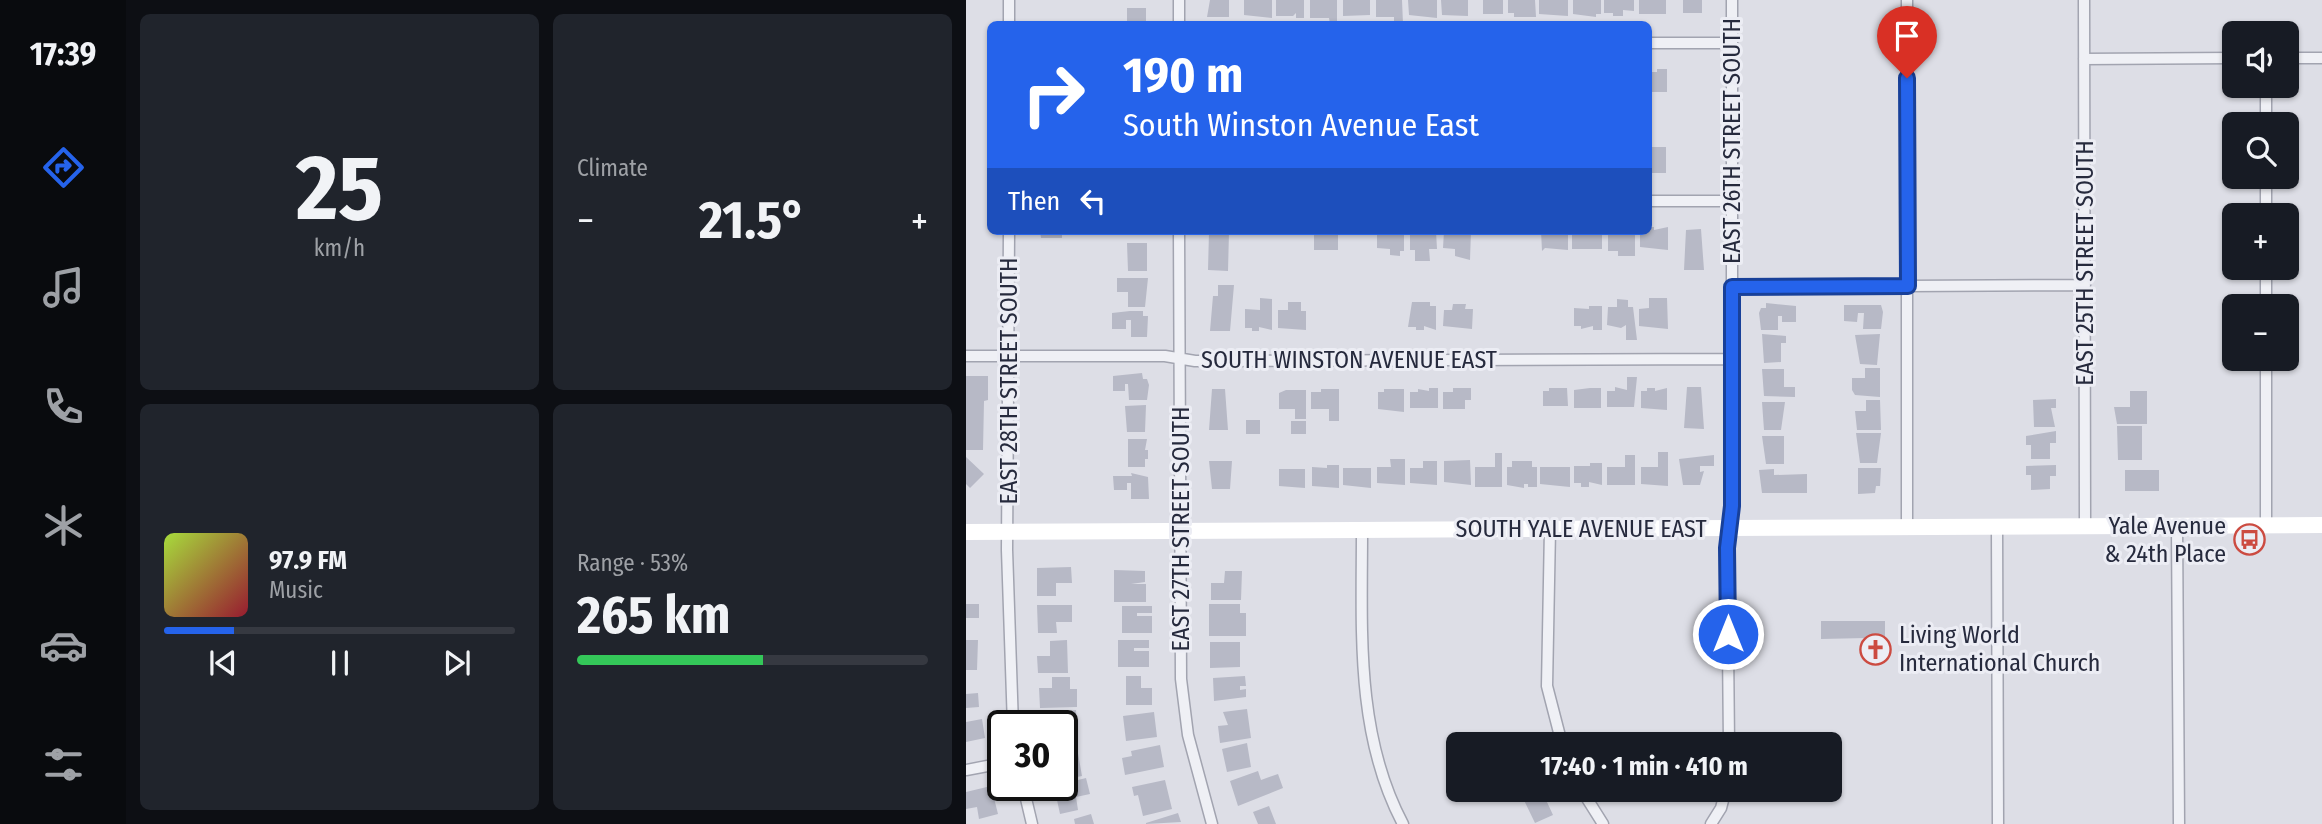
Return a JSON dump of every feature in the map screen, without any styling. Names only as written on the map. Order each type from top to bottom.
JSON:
[{"type":"main road","name":"SOUTH YALE AVENUE EAST","points":[[966,532],[2322,525]]},
{"type":"street","points":[[1009,0],[1009,21]]},
{"type":"street","points":[[1179,0],[1179,21]]},
{"type":"street","name":"EAST 26TH STREET SOUTH","points":[[1728,732],[1732,0]]},
{"type":"street","points":[[1907,0],[1908,528]]},
{"type":"street","name":"EAST 25TH STREET SOUTH","points":[[2084,0],[2085,526]]},
{"type":"street","points":[[1652,43],[1732,43]]},
{"type":"street","points":[[2084,58],[2222,58]]},
{"type":"street","points":[[2299,58],[2322,58]]},
{"type":"street","points":[[1652,201],[1732,201]]},
{"type":"street","name":"EAST 28TH STREET SOUTH","points":[[1009,235],[1008,532],[1012,710]]},
{"type":"street","name":"EAST 27TH STREET SOUTH","points":[[1179,235],[1180,531],[1184,707],[1197,774],[1212,824]]},
{"type":"street","points":[[1732,287],[2085,285]]},
{"type":"street","name":"SOUTH WINSTON AVENUE EAST","points":[[966,356],[1180,359],[1732,359]]},
{"type":"street","points":[[2266,371],[2266,525]]},
{"type":"street","points":[[2177,525],[2179,824]]},
{"type":"street","points":[[1997,527],[1998,824]]},
{"type":"street","points":[[1550,529],[1547,687],[1559,732]]},
{"type":"street","points":[[1362,530],[1362,643],[1368,713],[1376,755],[1403,824]]},
{"type":"street","points":[[966,770],[987,766]]},
{"type":"street","points":[[1027,801],[1032,824]]},
{"type":"street","points":[[1589,802],[1603,824]]},
{"type":"street","points":[[1711,824],[1723,802]]},
{"type":"building","points":[[1210,0],[1229,0],[1229,17],[1207,17]]},
{"type":"building","points":[[1244,0],[1272,0],[1272,18],[1244,15]]},
{"type":"building","points":[[1276,0],[1304,0],[1304,18],[1296,18],[1296,13],[1293,16],[1276,16]]},
{"type":"building","points":[[1310,0],[1337,0],[1337,21],[1310,18]]},
{"type":"building","points":[[1343,0],[1370,0],[1370,15],[1343,16]]},
{"type":"building","points":[[1376,0],[1402,0],[1403,21],[1394,21],[1394,17],[1376,17]]},
{"type":"building","points":[[1408,0],[1437,0],[1437,18],[1409,15]]},
{"type":"building","points":[[1441,0],[1468,0],[1468,16],[1442,15]]},
{"type":"building","points":[[1483,0],[1503,0],[1503,14],[1483,14]]},
{"type":"building","points":[[1508,0],[1535,0],[1536,17],[1514,17],[1514,13],[1508,13]]},
{"type":"building","points":[[1539,0],[1568,0],[1568,16],[1539,14]]},
{"type":"building","points":[[1573,0],[1601,0],[1601,14],[1596,14],[1596,17],[1573,14]]},
{"type":"building","points":[[1604,0],[1634,0],[1634,11],[1623,10],[1623,16],[1604,13]]},
{"type":"building","points":[[1639,0],[1666,0],[1666,14],[1639,14]]},
{"type":"building","points":[[1683,0],[1702,0],[1702,13],[1683,13]]},
{"type":"building","points":[[1127,8],[1146,8],[1146,21],[1127,21]]},
{"type":"building","points":[[1657,69],[1667,69],[1667,92],[1652,92],[1652,72],[1657,72]]},
{"type":"building","points":[[1652,147],[1666,147],[1666,173],[1652,173]]},
{"type":"building","points":[[1652,227],[1654,230],[1668,227],[1668,250],[1640,247],[1640,235],[1652,235]]},
{"type":"building","points":[[1701,229],[1704,270],[1684,270],[1686,230]]},
{"type":"building","points":[[1041,235],[1062,235],[1062,238],[1041,238]]},
{"type":"building","points":[[1209,235],[1229,235],[1228,271],[1208,270]]},
{"type":"building","points":[[1314,235],[1338,235],[1338,250],[1314,250]]},
{"type":"building","points":[[1377,235],[1404,235],[1404,251],[1400,251],[1400,256],[1390,255],[1390,249],[1377,248]]},
{"type":"building","points":[[1410,235],[1436,235],[1437,249],[1429,249],[1430,261],[1415,261],[1415,250],[1410,250]]},
{"type":"building","points":[[1444,235],[1471,235],[1470,260],[1455,256],[1455,249],[1443,248]]},
{"type":"building","points":[[1541,235],[1568,235],[1568,250],[1545,248],[1542,251]]},
{"type":"building","points":[[1572,235],[1602,235],[1602,249],[1572,249]]},
{"type":"building","points":[[1608,235],[1635,235],[1635,256],[1618,256],[1618,251],[1608,251]]},
{"type":"building","points":[[1127,243],[1147,243],[1147,271],[1128,271]]},
{"type":"building","points":[[1117,278],[1148,278],[1145,307],[1128,307],[1128,292],[1117,292]]},
{"type":"building","points":[[1218,285],[1234,285],[1230,331],[1210,331],[1213,296],[1218,296]]},
{"type":"building","points":[[1260,298],[1272,299],[1272,330],[1259,327],[1259,331],[1252,331],[1252,328],[1245,328],[1245,309],[1260,310]]},
{"type":"building","points":[[1649,298],[1667,298],[1668,329],[1639,326],[1639,309],[1649,308]]},
{"type":"building","points":[[1617,299],[1628,300],[1628,307],[1633,307],[1637,340],[1626,340],[1626,325],[1621,328],[1607,325],[1608,307],[1617,307]]},
{"type":"building","points":[[1288,302],[1301,302],[1301,311],[1306,311],[1306,330],[1278,328],[1278,310],[1288,310]]},
{"type":"building","points":[[1412,302],[1430,302],[1430,306],[1436,306],[1436,330],[1424,326],[1424,330],[1408,327]]},
{"type":"building","points":[[1766,303],[1796,306],[1796,322],[1782,322],[1782,316],[1778,316],[1778,330],[1761,330],[1759,313],[1761,308],[1766,308]]},
{"type":"building","points":[[1453,304],[1466,304],[1465,309],[1473,309],[1472,329],[1443,326],[1444,310],[1452,310]]},
{"type":"building","points":[[1844,305],[1881,305],[1881,329],[1863,329],[1864,313],[1858,313],[1857,322],[1844,321]]},
{"type":"building","points":[[1589,306],[1602,306],[1602,330],[1593,330],[1593,326],[1581,329],[1581,326],[1574,326],[1574,308],[1589,309]]},
{"type":"building","points":[[1143,311],[1143,316],[1148,316],[1147,337],[1131,337],[1131,320],[1126,320],[1126,329],[1112,329],[1112,313]]},
{"type":"building","points":[[1762,334],[1786,336],[1786,343],[1781,343],[1781,362],[1764,363]]},
{"type":"building","points":[[1880,334],[1877,365],[1860,364],[1855,335]]},
{"type":"building","points":[[1865,368],[1880,368],[1880,397],[1855,395],[1852,390],[1852,378],[1865,378]]},
{"type":"building","points":[[1762,369],[1784,369],[1784,387],[1795,387],[1795,397],[1764,396]]},
{"type":"building","points":[[1142,373],[1143,379],[1147,379],[1149,385],[1147,400],[1129,400],[1128,384],[1125,384],[1125,391],[1113,391],[1113,376]]},
{"type":"building","points":[[966,376],[988,376],[988,400],[984,401],[983,450],[966,450]]},
{"type":"building","points":[[1627,377],[1637,377],[1634,407],[1607,407],[1607,391],[1615,391],[1615,387],[1627,390]]},
{"type":"building","points":[[1687,387],[1701,387],[1704,429],[1684,428]]},
{"type":"building","points":[[1429,388],[1438,388],[1438,408],[1410,408],[1410,392],[1418,392],[1418,389],[1429,391]]},
{"type":"building","points":[[1453,388],[1471,388],[1471,400],[1465,400],[1465,409],[1443,409],[1443,392],[1453,392]]},
{"type":"building","points":[[1549,388],[1567,388],[1568,406],[1543,406],[1543,391],[1549,391]]},
{"type":"building","points":[[1601,388],[1601,408],[1574,408],[1574,390]]},
{"type":"building","points":[[1647,388],[1655,388],[1655,391],[1667,388],[1667,410],[1641,408],[1641,391],[1647,391]]},
{"type":"building","points":[[1212,389],[1225,389],[1228,430],[1209,430]]},
{"type":"building","points":[[1321,389],[1339,389],[1339,421],[1329,421],[1329,409],[1311,409],[1311,392],[1321,392]]},
{"type":"building","points":[[1384,389],[1404,389],[1404,412],[1378,409],[1378,392],[1384,392]]},
{"type":"building","points":[[1286,390],[1306,390],[1306,419],[1295,419],[1295,409],[1279,409],[1279,393]]},
{"type":"building","points":[[2130,391],[2147,391],[2147,424],[2117,424],[2114,407],[2130,407]]},
{"type":"building","points":[[2056,399],[2056,408],[2051,408],[2055,427],[2034,427],[2033,400]]},
{"type":"building","points":[[1866,400],[1880,400],[1881,430],[1857,430],[1855,411],[1866,411]]},
{"type":"building","points":[[1762,402],[1785,402],[1781,430],[1764,430]]},
{"type":"building","points":[[1146,405],[1145,432],[1127,432],[1125,406]]},
{"type":"building","points":[[1246,420],[1260,420],[1260,434],[1246,434]]},
{"type":"building","points":[[1291,421],[1306,421],[1306,434],[1291,434]]},
{"type":"building","points":[[2117,426],[2142,426],[2142,460],[2118,460]]},
{"type":"building","points":[[2056,431],[2056,443],[2050,443],[2050,459],[2031,459],[2031,445],[2026,445],[2026,436]]},
{"type":"building","points":[[1856,433],[1881,433],[1877,463],[1860,463]]},
{"type":"building","points":[[1762,436],[1784,436],[1784,464],[1766,464]]},
{"type":"building","points":[[1128,439],[1147,439],[1145,450],[1148,450],[1148,459],[1145,459],[1145,467],[1128,467]]},
{"type":"building","points":[[1658,452],[1668,452],[1668,486],[1641,484],[1641,467],[1658,467]]},
{"type":"building","points":[[1495,453],[1502,453],[1502,487],[1475,487],[1475,467],[1495,467]]},
{"type":"building","points":[[1625,455],[1635,455],[1635,485],[1607,485],[1607,467],[1625,467]]},
{"type":"building","points":[[1714,455],[1714,466],[1700,466],[1700,472],[1704,471],[1700,485],[1683,485],[1679,459]]},
{"type":"building","points":[[966,457],[984,474],[970,488],[966,484]]},
{"type":"building","points":[[1390,459],[1405,459],[1405,485],[1377,483],[1377,467],[1391,467]]},
{"type":"building","points":[[1470,460],[1471,485],[1444,482],[1444,461]]},
{"type":"building","points":[[1209,461],[1232,461],[1230,489],[1212,489]]},
{"type":"building","points":[[1423,461],[1437,461],[1437,485],[1410,483],[1410,468],[1423,468]]},
{"type":"building","points":[[1512,461],[1532,461],[1532,467],[1537,467],[1537,487],[1528,487],[1528,484],[1524,484],[1524,488],[1507,485],[1507,467],[1512,467]]},
{"type":"building","points":[[1590,463],[1602,463],[1602,485],[1589,482],[1589,487],[1581,487],[1581,483],[1574,483],[1574,466],[1590,466]]},
{"type":"building","points":[[1327,465],[1339,465],[1339,488],[1312,486],[1312,467],[1327,468]]},
{"type":"building","points":[[2056,465],[2056,476],[2050,476],[2050,489],[2031,490],[2031,475],[2026,475],[2026,466]]},
{"type":"building","points":[[1540,467],[1570,467],[1570,487],[1540,484]]},
{"type":"building","points":[[1343,468],[1371,468],[1371,488],[1343,485]]},
{"type":"building","points":[[1858,468],[1881,468],[1880,486],[1876,486],[1875,493],[1858,494]]},
{"type":"building","points":[[1279,469],[1305,469],[1305,488],[1279,486]]},
{"type":"building","points":[[1774,469],[1774,475],[1807,474],[1807,493],[1762,493],[1759,470]]},
{"type":"building","points":[[2125,470],[2159,470],[2159,491],[2125,491]]},
{"type":"building","points":[[1131,473],[1148,477],[1149,499],[1131,499],[1131,483],[1127,483],[1127,490],[1114,490],[1113,476],[1132,476]]},
{"type":"building","points":[[1071,567],[1072,583],[1056,583],[1056,596],[1037,596],[1037,568]]},
{"type":"building","points":[[1114,570],[1145,571],[1145,582],[1131,584],[1146,584],[1146,602],[1114,602]]},
{"type":"building","points":[[1225,571],[1242,571],[1241,600],[1211,600],[1211,583],[1224,583]]},
{"type":"building","points":[[966,604],[979,604],[979,618],[966,618]]},
{"type":"building","points":[[1209,604],[1240,604],[1240,613],[1246,613],[1246,636],[1209,636]]},
{"type":"building","points":[[1037,605],[1072,605],[1072,622],[1056,622],[1057,633],[1038,633]]},
{"type":"building","points":[[1122,606],[1152,606],[1152,613],[1137,613],[1137,616],[1152,616],[1152,633],[1122,633]]},
{"type":"building","name":"Living World International Church","points":[[1821,621],[1885,621],[1885,660],[1867,660],[1866,638],[1821,639]]},
{"type":"building","points":[[966,640],[978,640],[977,670],[966,670]]},
{"type":"building","points":[[1067,640],[1068,673],[1038,673],[1037,656],[1050,656],[1050,641]]},
{"type":"building","points":[[1118,640],[1149,640],[1149,648],[1134,648],[1134,651],[1149,651],[1149,667],[1118,667]]},
{"type":"building","points":[[1210,642],[1240,642],[1240,667],[1210,668]]},
{"type":"building","points":[[1126,676],[1141,676],[1141,688],[1152,688],[1152,705],[1126,705]]},
{"type":"building","points":[[1245,676],[1246,686],[1240,686],[1240,690],[1246,689],[1246,697],[1214,701],[1213,678]]},
{"type":"building","points":[[1052,677],[1070,677],[1070,689],[1077,689],[1077,707],[1040,708],[1039,688],[1052,688]]},
{"type":"building","points":[[978,693],[979,707],[966,708],[966,694]]},
{"type":"building","points":[[1247,709],[1251,738],[1220,743],[1218,726],[1228,725],[1223,712]]},
{"type":"building","points":[[1154,712],[1157,737],[1126,741],[1123,716]]},
{"type":"building","points":[[982,719],[985,738],[966,742],[966,722]]},
{"type":"building","points":[[1247,743],[1251,767],[1227,772],[1222,749]]},
{"type":"building","points":[[1160,745],[1164,767],[1125,775],[1122,758],[1132,756],[1131,751]]},
{"type":"building","points":[[1078,753],[1082,776],[1078,777]]},
{"type":"building","points":[[1258,771],[1261,780],[1278,774],[1283,788],[1238,806],[1230,781]]},
{"type":"building","points":[[1086,778],[1090,794],[1078,797],[1078,780]]},
{"type":"building","points":[[1165,780],[1172,809],[1143,816],[1138,795],[1134,796],[1132,787]]},
{"type":"building","points":[[987,787],[987,801],[995,801],[998,814],[979,819],[977,807],[966,809],[966,792]]},
{"type":"building","points":[[1057,801],[1077,801],[1078,810],[1060,814]]},
{"type":"building","points":[[1525,802],[1547,802],[1553,815],[1535,823]]},
{"type":"building","points":[[1269,806],[1276,824],[1258,824],[1253,812]]},
{"type":"building","points":[[1178,813],[1181,822],[1146,824],[1146,823]]},
{"type":"building","points":[[1091,814],[1094,824],[1075,824],[1074,819]]},
{"type":"place","name":"Yale Avenue & 24th Place","points":[[2249,540]]},
{"type":"place","name":"Living World International Church","points":[[1876,649]]},
{"type":"route","points":[[1728,634],[1727,548],[1732,506],[1732,287],[1908,286],[1907,78]]}]
